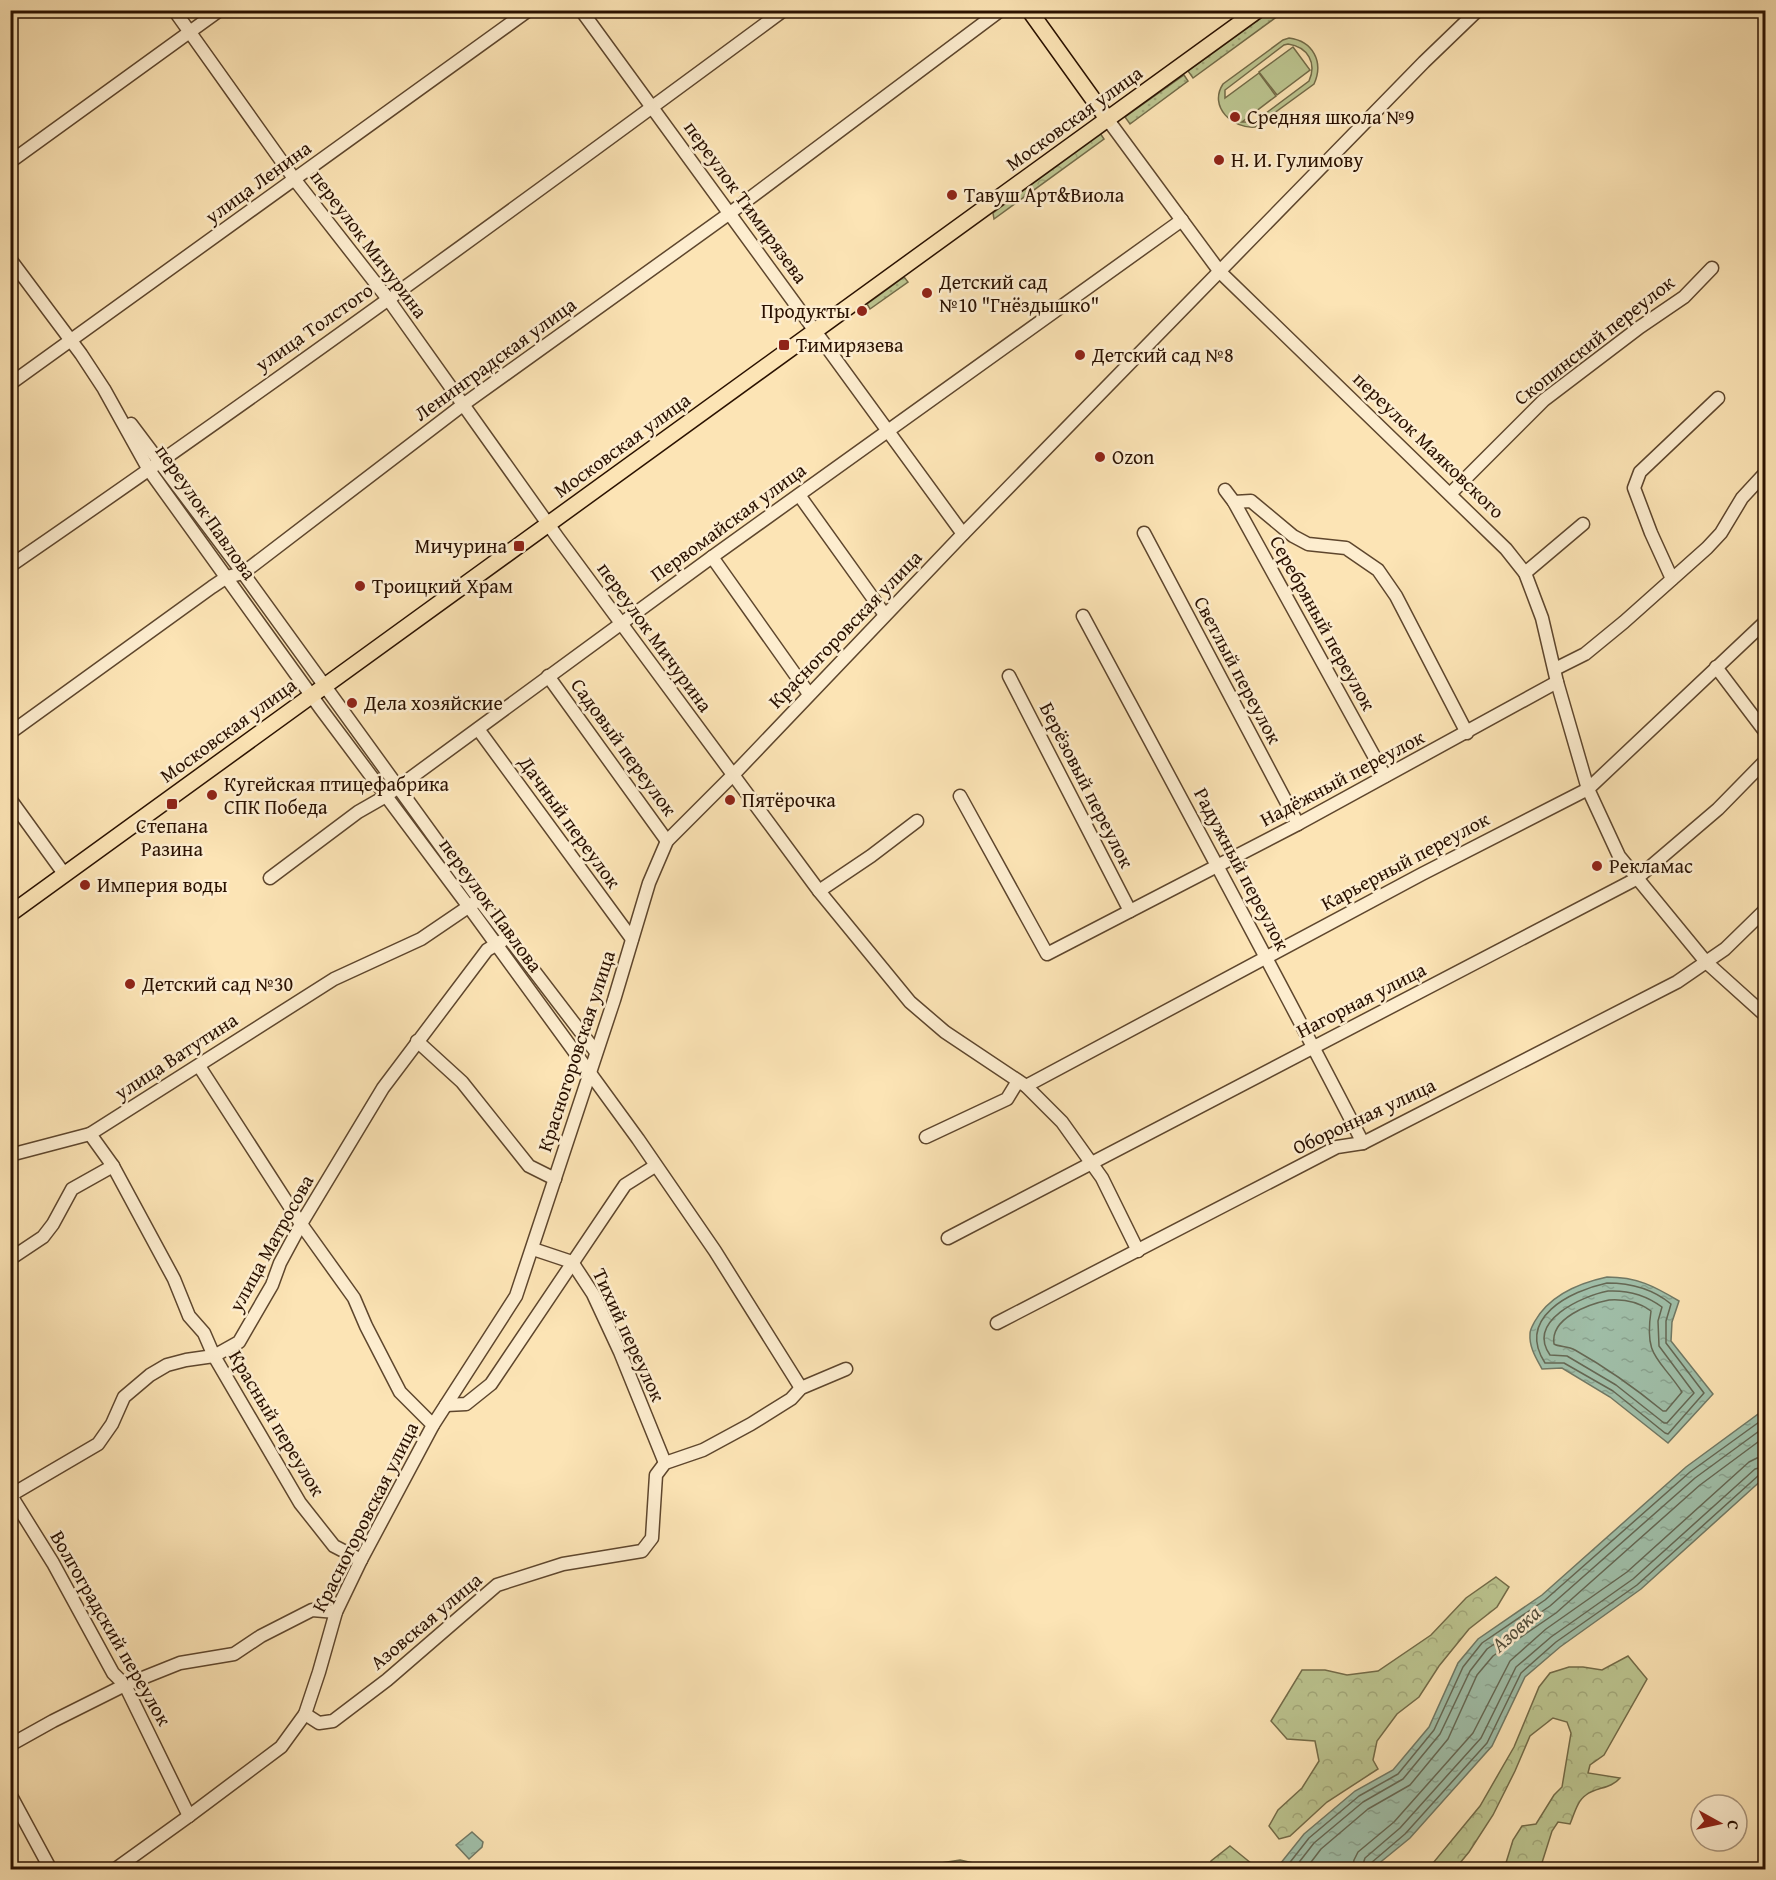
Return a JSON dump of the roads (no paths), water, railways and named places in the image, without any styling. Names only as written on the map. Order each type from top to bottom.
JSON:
[{"type":"main road","name":"переулок Маяковского","points":[[1029,10],[1108,120]]},
{"type":"main road","name":"Московская улица","points":[[10,914],[1258,10]]},
{"type":"street","name":"переулок Мичурина","points":[[174,10],[295,180],[388,299],[621,624],[819,891],[910,1002],[945,1032],[1022,1083],[1062,1122],[1102,1178],[1138,1251]]},
{"type":"street","points":[[10,162],[220,10]]},
{"type":"street","name":"улица Ленина","points":[[10,384],[529,10]]},
{"type":"street","name":"переулок Тимирязева","points":[[581,10],[963,534]]},
{"type":"street","name":"улица Толстого","points":[[10,566],[388,299],[784,10]]},
{"type":"street","name":"Ленинградская улица","points":[[10,734],[227,577],[243,573],[464,404],[730,213],[1001,10]]},
{"type":"street","name":"Красногоровская улица","points":[[189,1816],[281,1747],[305,1714],[320,1672],[336,1612],[361,1560],[433,1425],[516,1296],[614,1000],[649,883],[668,841],[963,534],[1424,62],[1478,10]]},
{"type":"street","name":"переулок Маяковского","points":[[1108,120],[1220,272],[1506,549],[1525,573],[1542,618],[1557,682],[1588,789],[1619,856],[1706,962],[1766,1016]]},
{"type":"street","name":"Первомайская улица","points":[[270,879],[358,812],[386,796],[712,557],[1182,220]]},
{"type":"street","name":"переулок Павлова","points":[[10,259],[72,340],[227,577],[312,696],[590,1072],[715,1251],[801,1388]]},
{"type":"street","name":"Скопинский переулок","points":[[1450,494],[1544,400],[1640,327],[1684,297],[1712,268]]},
{"type":"street","points":[[1672,579],[1634,488],[1640,472],[1718,398]]},
{"type":"street","name":"переулок Павлова","points":[[154,466],[243,573],[479,899],[596,1052]]},
{"type":"street","points":[[1555,669],[1585,654],[1672,579],[1721,533],[1742,498],[1766,472]]},
{"type":"street","name":"Серебряный переулок","points":[[1225,490],[1234,502],[1385,776]]},
{"type":"street","points":[[799,495],[885,615]]},
{"type":"street","points":[[1234,502],[1251,501],[1293,536],[1308,543],[1346,548],[1378,570],[1396,596],[1467,733]]},
{"type":"street","points":[[1525,573],[1583,524]]},
{"type":"street","name":"Светлый переулок","points":[[1144,533],[1298,824]]},
{"type":"street","points":[[712,557],[809,694]]},
{"type":"street","name":"Радужный переулок","points":[[1083,616],[1267,956],[1363,1143]]},
{"type":"street","name":"Карьерный переулок","points":[[926,1137],[1007,1099],[1022,1083],[1588,789],[1766,621]]},
{"type":"street","points":[[1716,667],[1766,733]]},
{"type":"street","name":"Садовый переулок","points":[[548,676],[668,841]]},
{"type":"street","name":"Берёзовый переулок","points":[[1009,676],[1130,911]]},
{"type":"street","name":"Надёжный переулок","points":[[960,795],[1047,954],[1298,824],[1557,682]]},
{"type":"street","name":"Дачный переулок","points":[[478,729],[632,939]]},
{"type":"street","name":"Нагорная улица","points":[[948,1238],[1636,879],[1718,809],[1766,760]]},
{"type":"street","points":[[10,799],[65,875]]},
{"type":"street","points":[[819,891],[871,856],[917,820]]},
{"type":"street","name":"улица Ватутина","points":[[10,1155],[90,1134],[334,979],[421,939],[479,899]]},
{"type":"street","name":"Оборонная улица","points":[[997,1323],[1337,1147],[1363,1143],[1677,982],[1725,949],[1766,909]]},
{"type":"street","name":"улица Матросова","points":[[11,1495],[98,1444],[112,1424],[124,1397],[150,1375],[167,1365],[214,1356],[239,1342],[272,1285],[280,1263],[301,1224],[383,1088],[488,950],[508,936]]},
{"type":"street","points":[[417,1041],[462,1082],[529,1166],[555,1179]]},
{"type":"street","points":[[199,1066],[301,1224],[354,1298],[400,1392],[433,1425]]},
{"type":"street","name":"Красный переулок","points":[[90,1134],[113,1166],[174,1279],[189,1316],[204,1333],[214,1356],[300,1503],[334,1546],[361,1560]]},
{"type":"street","points":[[10,1259],[43,1237],[53,1224],[72,1189],[113,1166]]},
{"type":"street","points":[[446,1405],[466,1404],[491,1384],[625,1185],[655,1166]]},
{"type":"street","name":"Тихий переулок","points":[[533,1249],[572,1262],[593,1294],[620,1352],[665,1463]]},
{"type":"street","points":[[665,1463],[703,1450],[791,1399],[801,1388],[846,1369]]},
{"type":"street","name":"Азовская улица","points":[[305,1714],[319,1723],[333,1721],[387,1680],[497,1585],[563,1564],[642,1551],[652,1538],[656,1475],[665,1463]]},
{"type":"street","name":"Волгоградский переулок","points":[[11,1495],[53,1563],[113,1673],[125,1685],[189,1816]]},
{"type":"street","points":[[10,1745],[125,1685],[180,1663],[234,1654],[261,1636],[312,1610],[336,1612]]},
{"type":"street","points":[[10,1794],[51,1869]]},
{"type":"street","points":[[114,1869],[189,1816]]},
{"type":"water","points":[[1607,1277],[1645,1283],[1679,1301],[1672,1322],[1671,1341],[1713,1394],[1668,1443],[1610,1397],[1562,1368],[1542,1369],[1533,1352],[1530,1330],[1541,1312],[1566,1291]]},
{"type":"water","name":"Азовка","points":[[1765,1409],[1765,1477],[1641,1589],[1560,1647],[1525,1677],[1492,1746],[1410,1838],[1372,1869],[1276,1869],[1304,1834],[1355,1791],[1393,1770],[1429,1727],[1458,1663],[1478,1639],[1542,1595],[1686,1467]]},
{"type":"water","points":[[472,1832],[483,1842],[482,1847],[469,1859],[456,1845]]},
{"type":"place","name":"Средняя школа №9","points":[[1235,117]]},
{"type":"place","name":"Н. И. Гулимову","points":[[1219,160]]},
{"type":"place","name":"Тавуш Арт&Виола","points":[[952,195]]},
{"type":"place","name":"Детский сад №10 \"Гнёздышко\"","points":[[927,293]]},
{"type":"place","name":"Продукты","points":[[862,311]]},
{"type":"place","name":"Тимирязева","points":[[784,345]]},
{"type":"place","name":"Детский сад №8","points":[[1080,355]]},
{"type":"place","name":"Ozon","points":[[1100,457]]},
{"type":"place","name":"Мичурина","points":[[519,546]]},
{"type":"place","name":"Троицкий Храм","points":[[360,586]]},
{"type":"place","name":"Дела хозяйские","points":[[352,703]]},
{"type":"place","name":"Кугейская птицефабрика СПК Победа","points":[[212,795]]},
{"type":"place","name":"Пятёрочка","points":[[730,800]]},
{"type":"place","name":"Степана Разина","points":[[172,804]]},
{"type":"place","name":"Рекламас","points":[[1597,866]]},
{"type":"place","name":"Империя воды","points":[[85,885]]},
{"type":"place","name":"Детский сад №30","points":[[130,984]]}]
